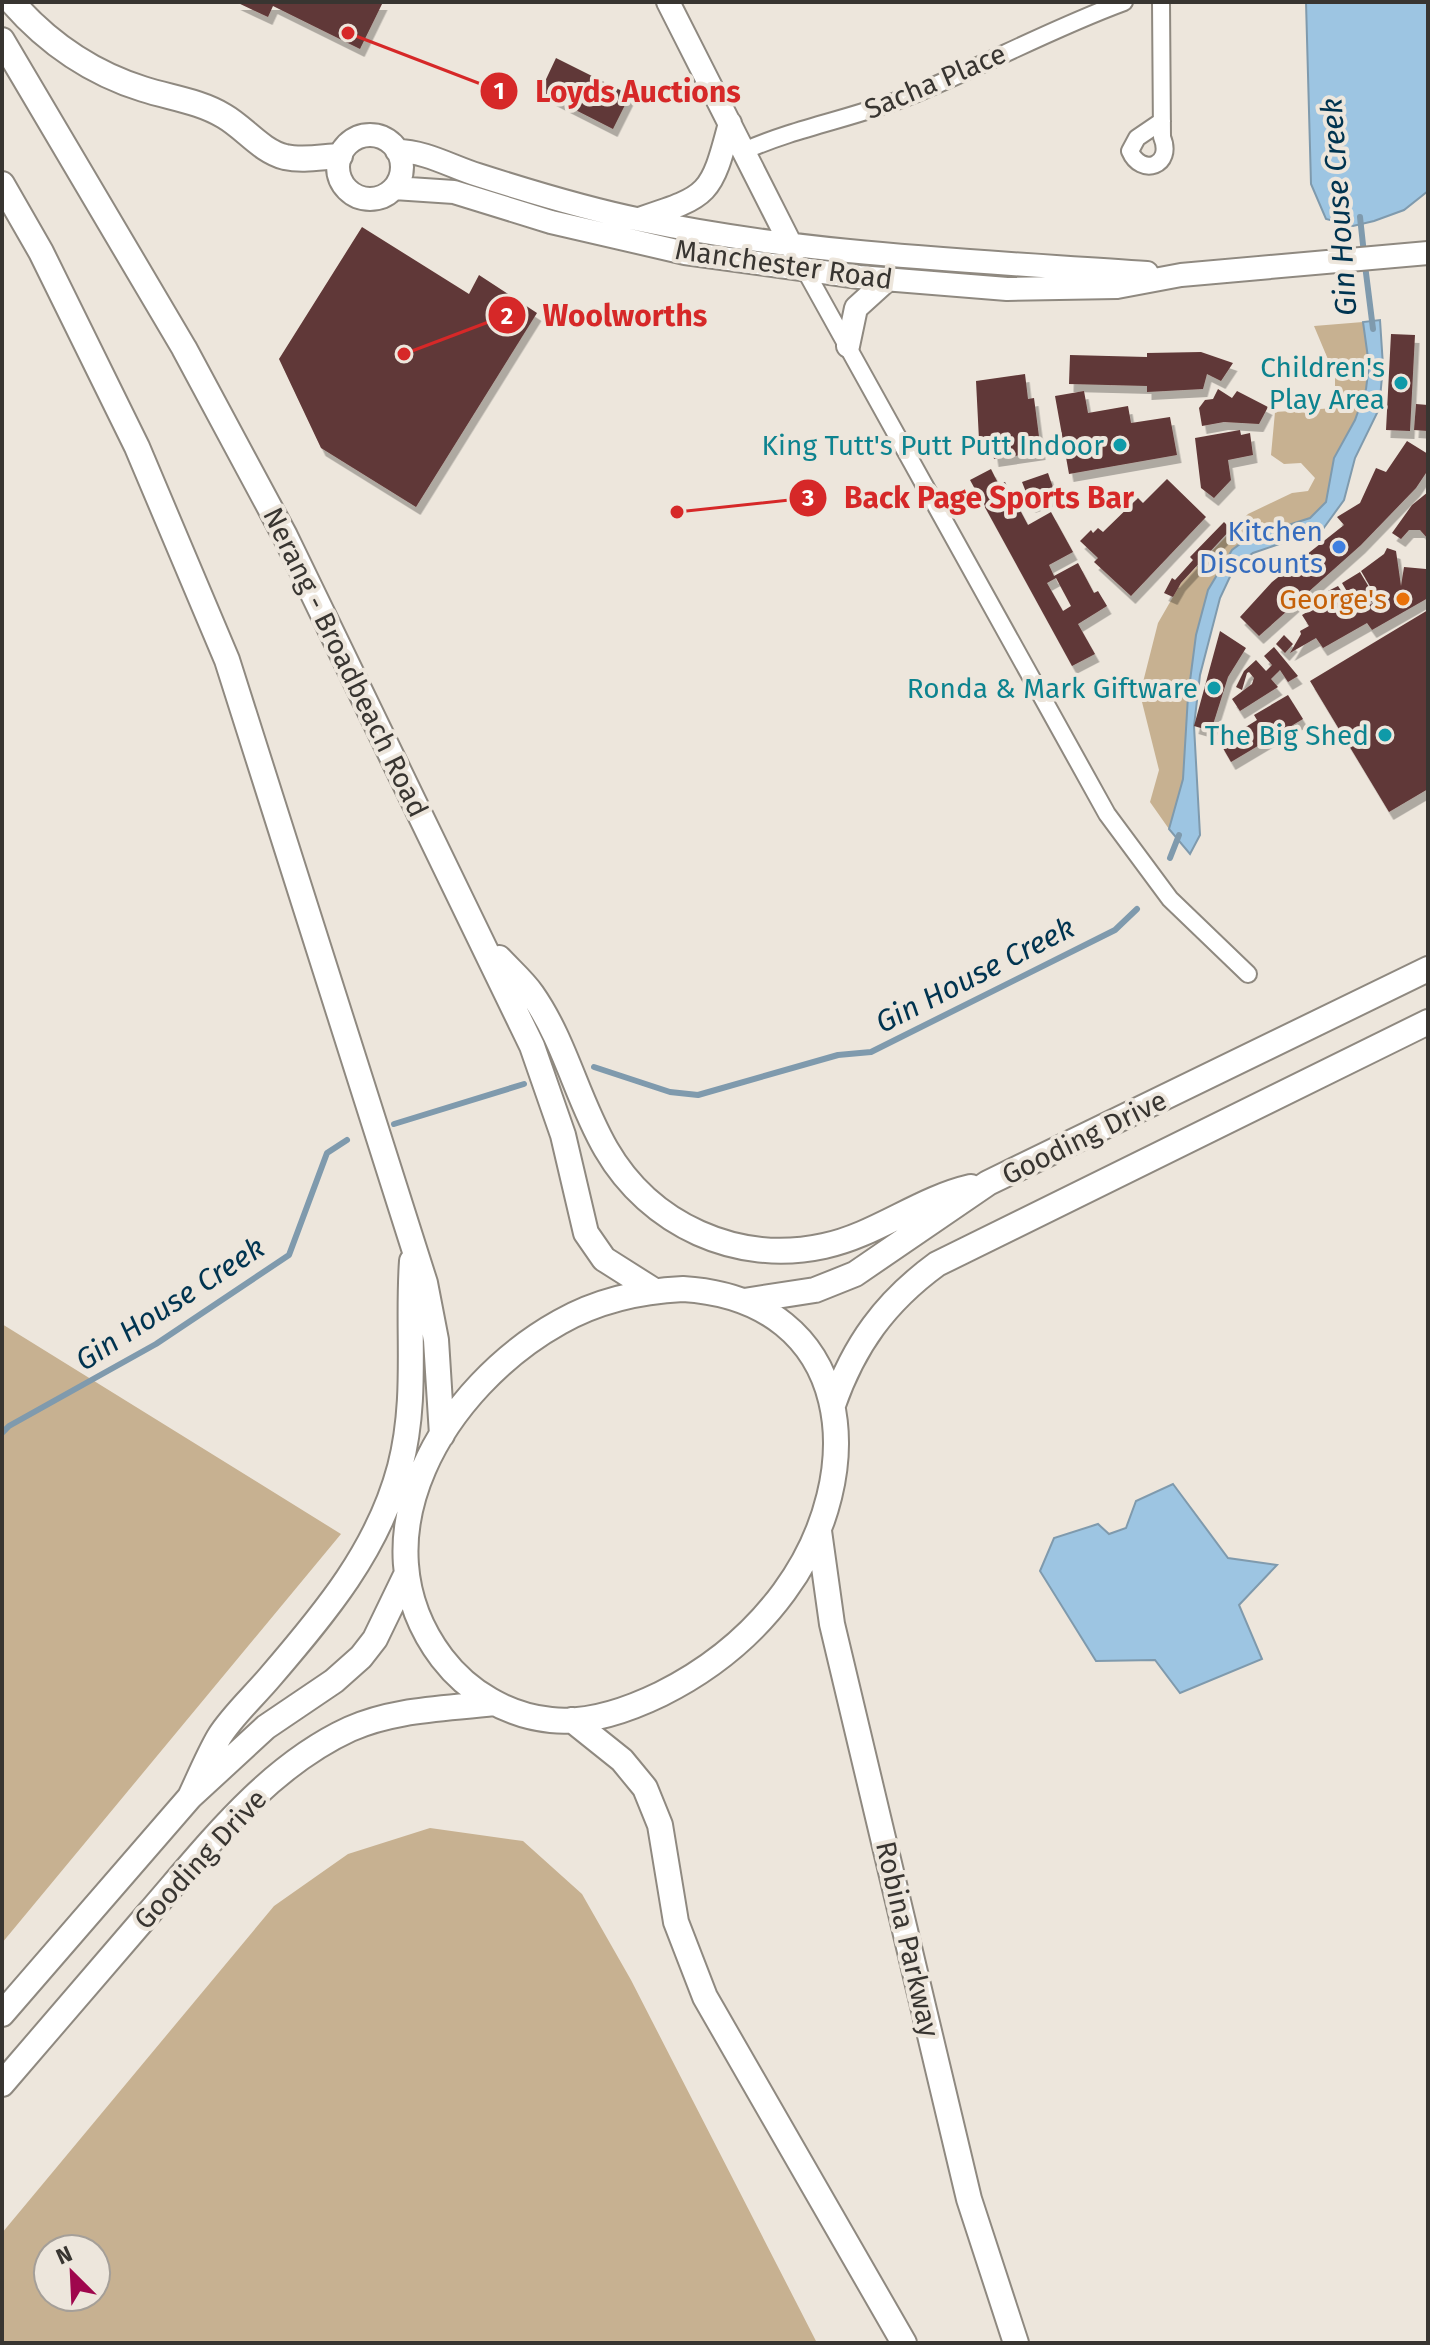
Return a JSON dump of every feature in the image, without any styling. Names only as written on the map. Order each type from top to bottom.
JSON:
[{"type":"main road","points":[[12,2],[45,35],[94,69],[145,90],[205,106],[285,157],[340,156]]},
{"type":"main road","name":"Nerang - Broadbeach Road","points":[[2,40],[176,335],[251,470],[483,940],[546,1080],[586,1233],[604,1259],[653,1290]]},
{"type":"main road","points":[[2,184],[47,264],[137,447],[227,660],[413,1243],[436,1340],[442,1435]]},
{"type":"main road","points":[[483,940],[532,993],[594,1126],[619,1169],[648,1201],[688,1229],[730,1246],[779,1252],[802,1250],[842,1242],[949,1192],[988,1183]]},
{"type":"main road","name":"Gooding Drive","points":[[744,1301],[815,1290],[855,1274],[988,1183],[1428,969]]},
{"type":"main road","name":"Gooding Drive","points":[[833,1405],[849,1363],[867,1332],[906,1288],[937,1264],[1428,1022]]},
{"type":"main road","points":[[190,1797],[220,1736],[341,1592],[375,1533],[388,1502],[405,1442],[411,1401],[413,1336],[409,1308],[413,1243]]},
{"type":"main road","points":[[653,1290],[707,1290],[744,1301],[785,1324],[800,1337],[823,1373],[833,1405],[836,1468],[819,1531],[773,1606],[750,1633],[717,1662],[646,1702],[596,1717],[572,1720],[534,1717],[494,1703],[460,1678],[432,1645],[412,1604],[405,1577],[405,1536],[409,1513],[424,1469],[442,1435],[489,1375],[536,1337],[591,1308],[653,1290]]},
{"type":"main road","name":"Robina Parkway","points":[[819,1531],[832,1624],[969,2199],[1016,2343]]},
{"type":"main road","name":"Gooding Drive","points":[[2,2014],[190,1797],[266,1727],[334,1681],[361,1657],[375,1639],[405,1577]]},
{"type":"main road","name":"Gooding Drive","points":[[2,2084],[222,1828],[301,1759],[327,1741],[372,1720],[418,1710],[494,1703]]},
{"type":"main road","points":[[572,1720],[616,1754],[645,1788],[662,1833],[676,1922],[700,1986],[904,2343]]},
{"type":"street","points":[[668,2],[790,244],[1107,814],[1170,899],[1248,974]]},
{"type":"street","name":"Sacha Place","points":[[744,151],[785,134],[918,93],[1063,24],[1124,2]]},
{"type":"street","points":[[1161,2],[1162,129]]},
{"type":"street","points":[[638,219],[683,205],[705,192],[718,167],[730,123]]},
{"type":"street","points":[[364,136],[383,138],[397,151],[402,170],[394,188],[377,199],[358,197],[342,185],[338,165],[340,156],[348,143],[364,136]]},
{"type":"street","name":"Manchester Road","points":[[397,151],[413,151],[476,175],[638,219],[790,244],[1035,267],[1181,275]]},
{"type":"street","name":"Manchester Road","points":[[394,188],[454,192],[628,241],[805,270],[1047,291],[1117,287],[1181,275],[1428,253]]},
{"type":"street","points":[[848,346],[856,308],[888,279]]},
{"type":"shaded area","points":[[1363,322],[1369,365],[1366,389],[1326,502],[1310,518],[1248,538],[1208,590],[1196,635],[1188,696],[1183,779],[1169,829],[1150,802],[1159,770],[1140,694],[1158,623],[1181,583],[1248,514],[1292,493],[1308,491],[1315,478],[1301,463],[1284,464],[1271,455],[1275,412],[1335,408],[1335,376],[1314,326]]},
{"type":"shaded area","points":[[2,1324],[341,1534],[2,1943]]},
{"type":"shaded area","points":[[430,1828],[523,1841],[582,1894],[631,1980],[817,2343],[2,2343],[2,2233],[274,1906],[348,1854]]},
{"type":"water","points":[[1306,2],[1428,2],[1428,191],[1404,210],[1353,226],[1326,219],[1311,184]]},
{"type":"water","points":[[1380,320],[1383,366],[1379,409],[1355,458],[1344,500],[1323,529],[1253,553],[1235,566],[1220,598],[1200,675],[1194,726],[1200,835],[1190,854],[1169,829],[1183,779],[1188,696],[1196,635],[1208,590],[1232,550],[1248,538],[1310,518],[1326,502],[1334,458],[1355,420],[1366,389],[1369,365],[1363,322]]},
{"type":"water","points":[[1173,1484],[1228,1558],[1277,1565],[1239,1605],[1262,1659],[1180,1693],[1155,1660],[1096,1661],[1040,1571],[1054,1538],[1098,1524],[1109,1534],[1126,1528],[1136,1501]]},
{"type":"building","points":[[236,2],[383,2],[360,49],[273,6],[268,17]]},
{"type":"building","points":[[556,58],[630,95],[613,129],[540,92]]},
{"type":"building","points":[[362,227],[469,294],[479,275],[537,313],[416,507],[321,448],[279,359]]},
{"type":"building","name":"Children's Play Area","points":[[1391,334],[1415,335],[1410,431],[1386,430]]},
{"type":"building","points":[[1201,352],[1233,363],[1221,381],[1207,374],[1203,389],[1147,392],[1147,386],[1069,384],[1070,355],[1147,357],[1147,353]]},
{"type":"building","points":[[1025,374],[1028,399],[1034,398],[1041,452],[994,459],[991,438],[979,440],[976,381]]},
{"type":"building","points":[[1218,389],[1232,398],[1237,391],[1268,407],[1259,424],[1224,422],[1202,426],[1199,408],[1205,400],[1213,399]]},
{"type":"building","name":"King Tutt's Putt Putt Indoor","points":[[1084,391],[1088,413],[1128,406],[1131,423],[1170,417],[1177,455],[1069,474],[1055,396]]},
{"type":"building","points":[[1416,404],[1428,405],[1428,431],[1414,430]]},
{"type":"building","points":[[1240,430],[1241,435],[1250,433],[1253,455],[1228,460],[1231,480],[1214,498],[1201,488],[1195,438]]},
{"type":"building","points":[[1407,441],[1428,454],[1428,470],[1416,488],[1361,545],[1259,636],[1240,617],[1272,582],[1344,525],[1337,517],[1360,503],[1376,468],[1386,472]]},
{"type":"building","points":[[991,469],[999,485],[1005,482],[1028,525],[1051,512],[1073,552],[1049,565],[1054,576],[1078,563],[1094,593],[1098,591],[1107,606],[1078,624],[1095,654],[1072,666],[970,480]],"holes":[[[1056,578],[1071,606],[1063,611],[1047,583]]]},
{"type":"building","points":[[1048,473],[1056,496],[1031,505],[1022,482]]},
{"type":"building","points":[[1167,479],[1206,517],[1131,596],[1094,562],[1098,558],[1080,541],[1091,530],[1093,533],[1098,528],[1103,532],[1138,498],[1143,503]]},
{"type":"building","points":[[1428,492],[1428,539],[1420,530],[1409,530],[1401,539],[1392,533],[1412,505]]},
{"type":"building","points":[[1224,522],[1231,529],[1181,583],[1173,597],[1164,593],[1172,578],[1175,580],[1193,560],[1190,557]]},
{"type":"building","points":[[1387,548],[1396,551],[1401,586],[1404,567],[1426,569],[1428,598],[1372,630],[1367,623],[1323,648],[1316,638],[1290,653],[1300,631],[1309,626],[1302,615],[1331,598],[1328,591],[1338,586],[1356,613],[1378,600],[1361,571],[1384,554]]},
{"type":"building","points":[[1360,572],[1376,599],[1358,610],[1342,583]]},
{"type":"building","name":"The Big Shed","points":[[1428,610],[1428,789],[1389,812],[1310,681]]},
{"type":"building","name":"Ronda & Mark Giftware","points":[[1220,631],[1246,648],[1228,677],[1211,731],[1194,726]]},
{"type":"building","points":[[1284,635],[1293,644],[1285,653],[1276,644]]},
{"type":"building","points":[[1274,647],[1298,676],[1288,682],[1280,670],[1271,679],[1278,687],[1240,711],[1232,699],[1252,684],[1254,678],[1247,673],[1242,690],[1236,687],[1244,671],[1256,660],[1266,671],[1272,665],[1264,656]]},
{"type":"building","points":[[1288,695],[1303,719],[1231,762],[1220,743],[1257,720],[1254,715]]},
{"type":"waterway","name":"Gin House Creek","points":[[1360,217],[1364,254]]},
{"type":"waterway","name":"Gin House Creek","points":[[1365,265],[1373,329]]},
{"type":"waterway","name":"Gin House Creek","points":[[1170,858],[1179,835]]},
{"type":"waterway","name":"Gin House Creek","points":[[594,1067],[670,1092],[698,1095],[838,1055],[871,1052],[1115,930],[1137,909]]},
{"type":"waterway","name":"Gin House Creek","points":[[394,1124],[524,1084]]},
{"type":"waterway","name":"Gin House Creek","points":[[2,1433],[9,1426],[156,1344],[289,1255],[327,1153],[347,1140]]},
{"type":"place","name":"Loyds Auctions","points":[[348,33]]},
{"type":"place","name":"Woolworths","points":[[404,354]]},
{"type":"place","name":"Children's Play Area","points":[[1401,383]]},
{"type":"place","name":"King Tutt's Putt Putt Indoor","points":[[1120,445]]},
{"type":"place","name":"Back Page Sports Bar","points":[[677,512]]},
{"type":"place","name":"Kitchen Discounts","points":[[1339,547]]},
{"type":"place","name":"George's","points":[[1403,599]]},
{"type":"place","name":"Ronda & Mark Giftware","points":[[1214,688]]},
{"type":"place","name":"The Big Shed","points":[[1385,735]]}]
